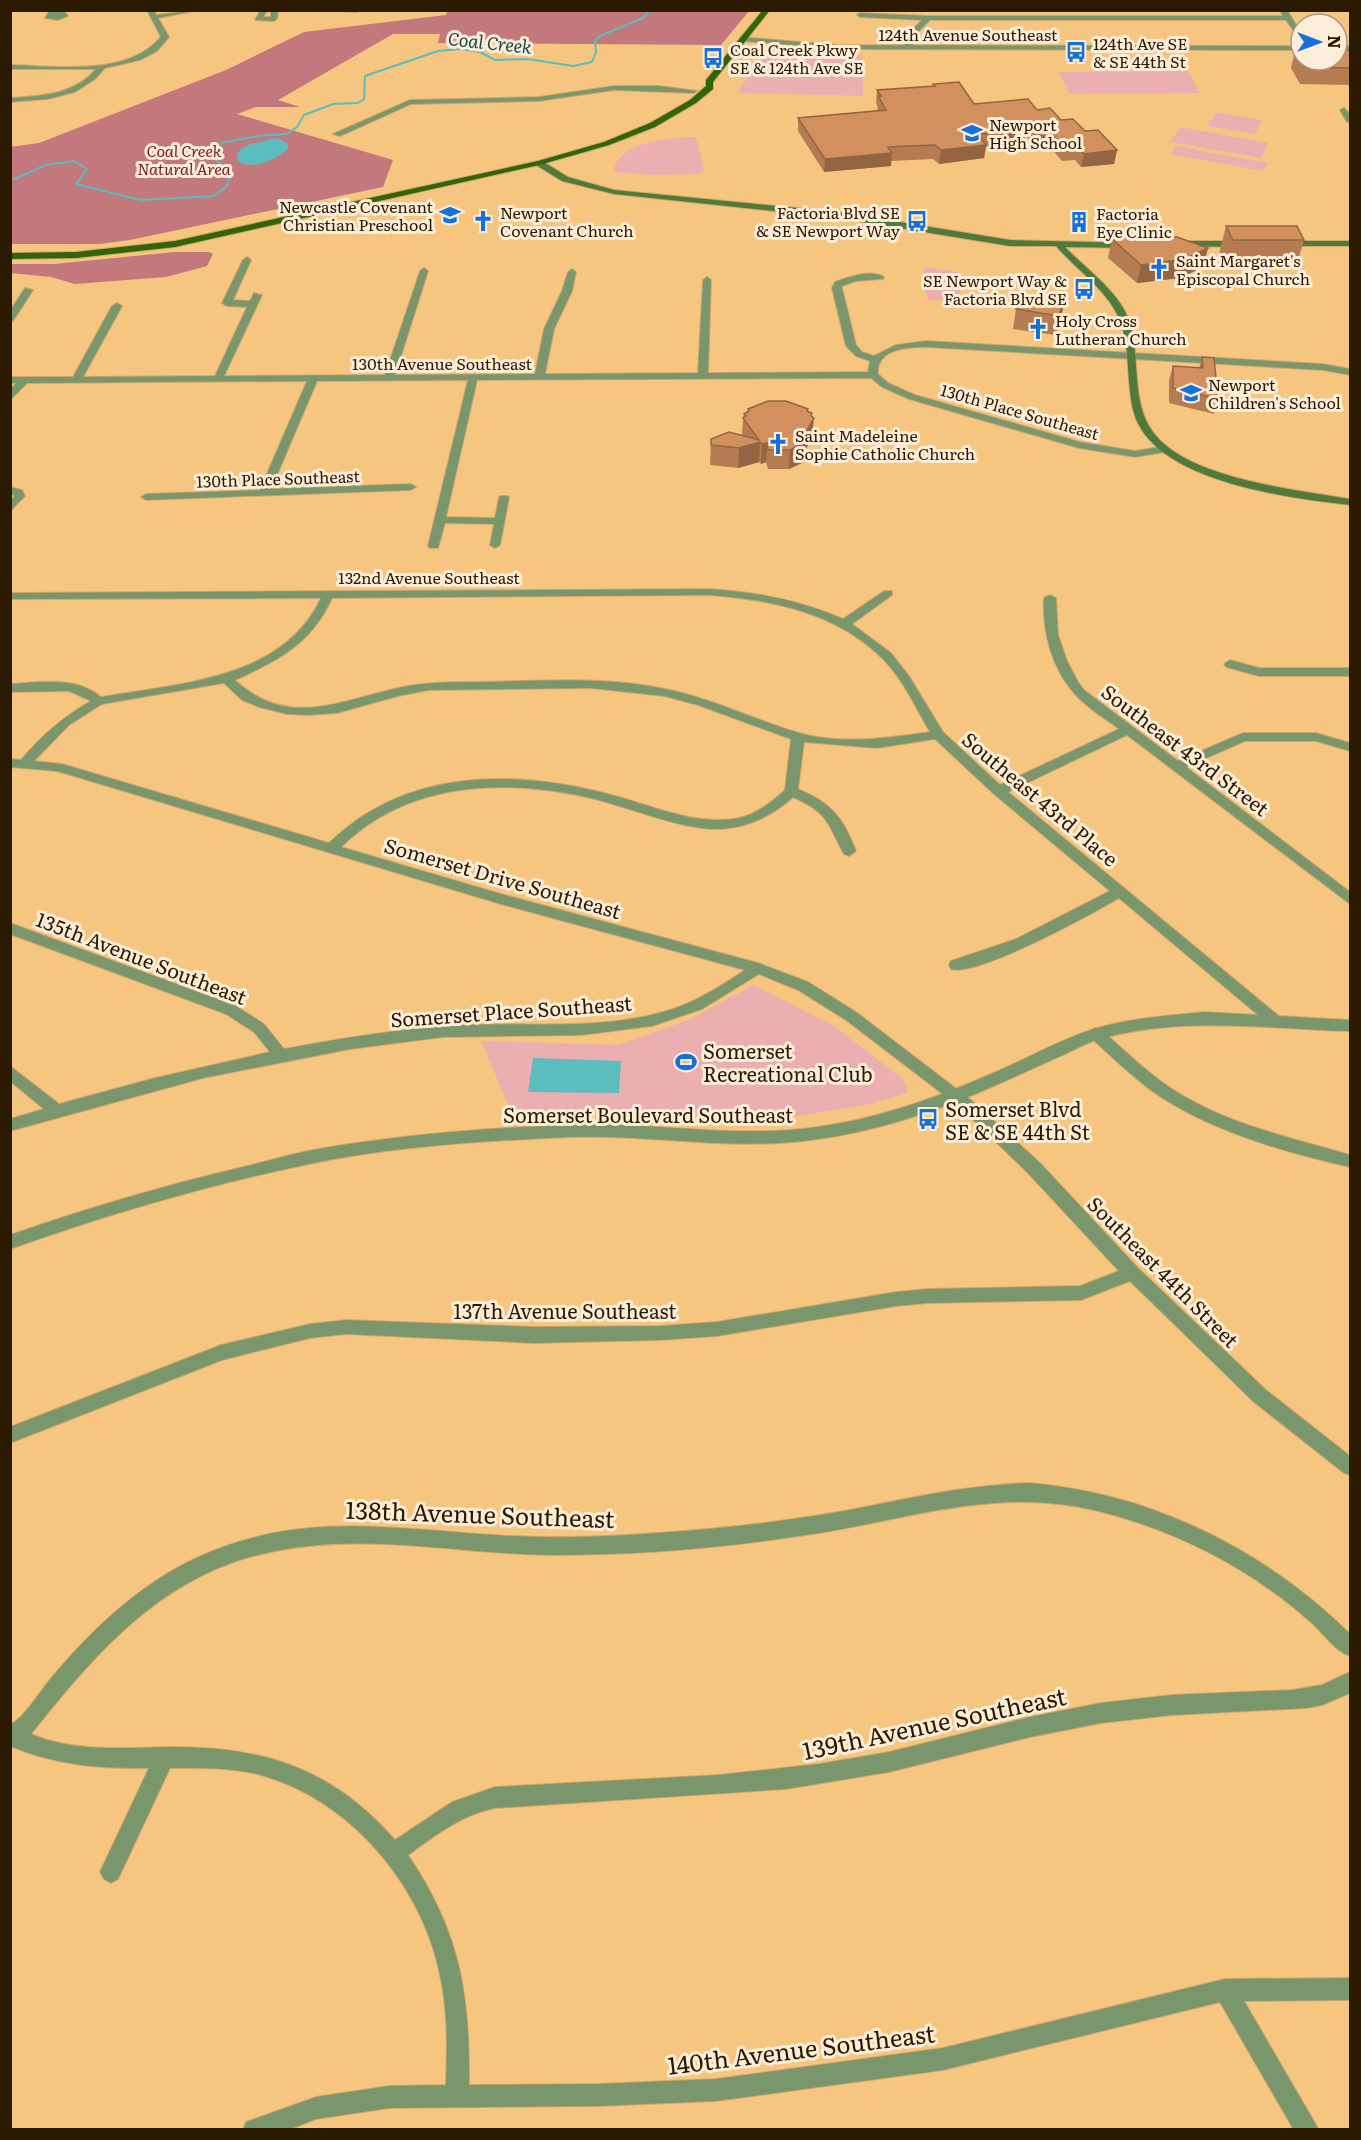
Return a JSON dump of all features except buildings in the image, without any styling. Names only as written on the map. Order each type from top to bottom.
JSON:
[{"type":"main road","points":[[10,256],[76,255],[174,244],[539,163],[620,139],[664,117],[693,97],[695,94],[693,91],[697,86],[709,82],[767,10]]},
{"type":"main road","points":[[664,117],[673,116],[696,100],[710,87],[709,82]]},
{"type":"main road","points":[[539,163],[553,173],[578,184],[614,192],[838,214],[1010,243],[1054,253],[1081,269]]},
{"type":"main road","points":[[1010,243],[1141,244]]},
{"type":"main road","points":[[1169,244],[1256,244]]},
{"type":"main road","points":[[1278,244],[1350,244]]},
{"type":"main road","points":[[1059,245],[1122,314],[1140,414],[1152,438],[1165,449],[1198,467],[1228,478],[1350,502]]},
{"type":"street","points":[[10,67],[101,68],[146,55],[165,37],[152,14],[196,10]]},
{"type":"street","points":[[265,10],[256,19],[273,19],[275,10]]},
{"type":"street","points":[[330,10],[357,10]]},
{"type":"street","points":[[1283,10],[1288,18]]},
{"type":"street","points":[[860,15],[928,18],[1064,14],[1288,18]]},
{"type":"street","points":[[908,47],[913,33],[928,18]]},
{"type":"street","name":"124th Avenue Southeast","points":[[743,39],[802,46],[1289,48]]},
{"type":"street","points":[[10,100],[52,96],[74,90],[93,80],[101,68]]},
{"type":"street","points":[[337,134],[410,102],[539,99],[614,88],[693,91]]},
{"type":"street","points":[[1344,110],[1350,120]]},
{"type":"street","points":[[218,379],[255,299],[227,303],[247,260]]},
{"type":"street","points":[[389,378],[424,270]]},
{"type":"street","points":[[540,378],[549,329],[567,291],[572,272]]},
{"type":"street","points":[[875,359],[860,354],[851,346],[837,288],[838,284],[848,280],[880,277]]},
{"type":"street","points":[[703,378],[707,280]]},
{"type":"street","points":[[10,319],[28,290]]},
{"type":"street","points":[[76,380],[117,306]]},
{"type":"street","points":[[873,375],[871,370],[875,359],[890,350],[919,344],[1323,367],[1350,372]]},
{"type":"street","name":"130th Avenue Southeast","points":[[10,380],[703,378],[873,375]]},
{"type":"street","name":"130th Place Southeast","points":[[873,375],[885,385],[912,397],[1079,446],[1124,454],[1148,453],[1165,449]]},
{"type":"street","points":[[434,546],[473,378]]},
{"type":"street","points":[[264,494],[278,455],[295,424],[313,379]]},
{"type":"street","points":[[10,397],[24,380]]},
{"type":"street","name":"130th Place Southeast","points":[[146,497],[411,487]]},
{"type":"street","points":[[10,490],[18,492],[20,496],[10,508]]},
{"type":"street","points":[[495,545],[504,498]]},
{"type":"street","points":[[440,520],[499,521]]},
{"type":"street","name":"132nd Avenue Southeast","points":[[10,596],[731,593],[789,603],[844,624]]},
{"type":"street","points":[[844,624],[888,593]]},
{"type":"street","points":[[18,763],[66,722],[99,701],[227,679],[260,664],[296,641],[318,616],[328,594]]},
{"type":"street","name":"Southeast 43rd Street","points":[[1050,598],[1048,612],[1060,661],[1071,682],[1080,693],[1350,899]]},
{"type":"street","name":"Southeast 43rd Place","points":[[844,624],[887,656],[903,676],[938,735],[999,790],[1275,1021]]},
{"type":"street","points":[[1230,664],[1259,672],[1350,672]]},
{"type":"street","points":[[227,679],[246,697],[286,710],[337,709],[397,692],[429,686],[591,684],[664,692],[702,702],[798,737],[846,744],[877,744],[938,735]]},
{"type":"street","points":[[10,687],[75,688],[92,694],[99,701]]},
{"type":"street","points":[[999,790],[1127,730]]},
{"type":"street","points":[[1176,767],[1230,741],[1250,736],[1316,737],[1350,747]]},
{"type":"street","points":[[332,848],[345,832],[360,820],[387,806],[431,791],[469,785],[509,784],[562,788],[701,824],[717,825],[749,820],[762,816],[778,805],[791,791],[798,737]]},
{"type":"street","name":"Somerset Drive Southeast","points":[[18,763],[58,767],[501,899],[758,968],[795,982],[830,1001],[954,1095]]},
{"type":"street","points":[[791,791],[816,801],[830,813],[841,829],[849,851]]},
{"type":"street","points":[[956,965],[992,956],[1021,945],[1121,891]]},
{"type":"street","name":"135th Avenue Southeast","points":[[10,928],[231,1010],[261,1029],[269,1037],[279,1054]]},
{"type":"street","name":"Somerset Place Southeast","points":[[10,1125],[178,1077],[279,1054],[444,1031],[585,1030],[638,1024],[695,1006],[722,993],[758,968]]},
{"type":"street","name":"Somerset Boulevard Southeast","points":[[10,1242],[83,1216],[203,1182],[310,1157],[385,1145],[477,1136],[575,1131],[670,1133],[759,1139],[812,1134],[870,1123],[954,1095],[1096,1034],[1167,1021],[1204,1018],[1350,1026]]},
{"type":"street","points":[[1096,1034],[1155,1084],[1193,1108],[1243,1129],[1350,1161]]},
{"type":"street","points":[[10,1072],[57,1111]]},
{"type":"street","name":"Southeast 44th Street","points":[[954,1095],[1034,1168],[1132,1273],[1260,1396],[1350,1467]]},
{"type":"street","name":"137th Avenue Southeast","points":[[10,1435],[221,1353],[310,1331],[346,1327],[534,1335],[690,1332],[917,1297],[1081,1293],[1132,1273]]},
{"type":"street","name":"138th Avenue Southeast","points":[[13,1737],[103,1634],[142,1602],[184,1575],[225,1556],[285,1539],[319,1534],[353,1533],[517,1545],[612,1545],[712,1538],[783,1529],[958,1498],[1018,1492],[1052,1493],[1120,1509],[1173,1527],[1223,1549],[1300,1599],[1350,1647]]},
{"type":"street","name":"139th Avenue Southeast","points":[[395,1852],[454,1812],[483,1800],[516,1795],[789,1778],[903,1760],[1074,1718],[1137,1708],[1230,1702],[1299,1701],[1323,1696],[1350,1682]]},
{"type":"street","points":[[13,1737],[40,1748],[84,1756],[220,1758],[276,1767],[314,1785],[353,1813],[395,1852],[423,1898],[442,1943],[453,1982],[458,2038],[457,2097]]},
{"type":"street","points":[[111,1872],[165,1757]]},
{"type":"street","name":"140th Avenue Southeast","points":[[254,2130],[316,2108],[389,2097],[598,2095],[716,2090],[943,2059],[1225,1990],[1350,1989]]},
{"type":"street","points":[[1225,1990],[1278,2083],[1308,2130]]},
{"type":"shaded area","points":[[862,55],[863,96],[739,93],[740,88],[761,59],[770,56]]},
{"type":"shaded area","points":[[1188,71],[1200,93],[1069,94],[1059,72]]},
{"type":"shaded area","points":[[1216,112],[1262,120],[1255,134],[1207,126]]},
{"type":"shaded area","points":[[1180,127],[1269,143],[1261,158],[1170,142]]},
{"type":"shaded area","points":[[696,137],[704,171],[698,174],[653,175],[614,172],[617,162],[623,155],[642,144]]},
{"type":"shaded area","points":[[1175,146],[1268,163],[1263,171],[1170,154]]},
{"type":"shaded area","points":[[924,267],[959,272],[960,298],[929,301],[924,286]]},
{"type":"shaded area","name":"Somerset Recreational Club","points":[[753,985],[836,1027],[904,1080],[908,1093],[866,1105],[773,1120],[665,1114],[511,1111],[481,1041],[618,1045],[691,1019]]},
{"type":"green space","name":"Coal Creek Natural Area","points":[[448,10],[749,11],[721,45],[438,43],[440,34],[393,34],[278,100],[300,107],[256,107],[237,114],[393,160],[383,187],[130,240],[100,244],[11,244],[10,147],[39,143],[226,70],[304,32],[446,15]]},
{"type":"green space","points":[[175,252],[213,254],[207,266],[166,277],[75,284],[51,277],[11,273],[11,264],[54,264]]},
{"type":"water","points":[[275,138],[288,144],[288,149],[278,156],[257,164],[250,165],[238,161],[237,154],[242,148]]},
{"type":"water","points":[[533,1058],[621,1061],[619,1093],[528,1092]]},
{"type":"waterway","name":"Coal Creek","points":[[10,181],[46,165],[74,161],[87,169],[76,184],[141,200],[214,196],[227,186],[232,173],[210,155],[221,143],[259,136],[287,134],[297,127],[304,115],[333,104],[358,103],[364,99],[365,76],[438,51],[461,49],[480,52],[495,60],[528,59],[573,66],[592,62],[596,52],[595,41],[600,36],[643,18],[650,10]]},
{"type":"place","name":"124th Ave SE & SE 44th St","points":[[1076,52]]},
{"type":"place","name":"Coal Creek Pkwy SE & 124th Ave SE","points":[[713,58]]},
{"type":"place","name":"Newport High School","points":[[972,133]]},
{"type":"place","name":"Newcastle Covenant Christian Preschool","points":[[450,215]]},
{"type":"place","name":"Newport Covenant Church","points":[[483,221]]},
{"type":"place","name":"Factoria Blvd SE & SE Newport Way","points":[[917,221]]},
{"type":"place","name":"Factoria Eye Clinic","points":[[1079,222]]},
{"type":"place","name":"Saint Margaret's Episcopal Church","points":[[1159,269]]},
{"type":"place","name":"SE Newport Way & Factoria Blvd SE","points":[[1084,289]]},
{"type":"place","name":"Holy Cross Lutheran Church","points":[[1038,329]]},
{"type":"place","name":"Newport Children's School","points":[[1191,393]]},
{"type":"place","name":"Saint Madeleine Sophie Catholic Church","points":[[778,444]]},
{"type":"place","name":"Somerset Recreational Club","points":[[686,1062]]},
{"type":"place","name":"Somerset Blvd SE & SE 44th St","points":[[928,1119]]}]
